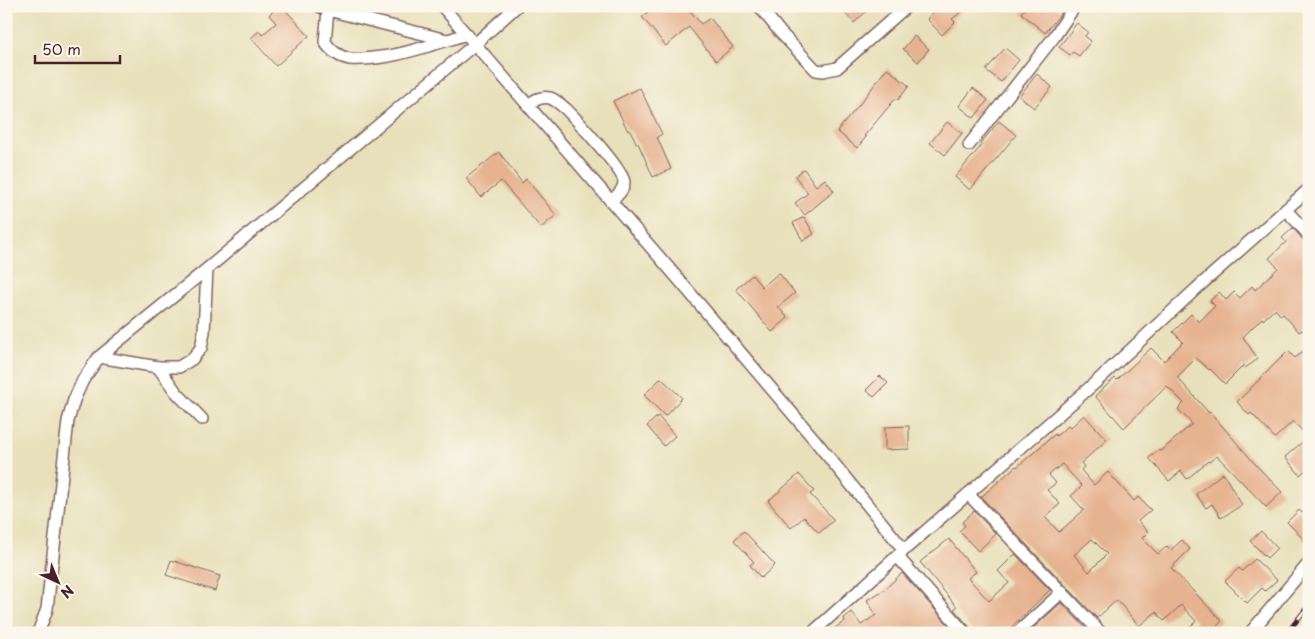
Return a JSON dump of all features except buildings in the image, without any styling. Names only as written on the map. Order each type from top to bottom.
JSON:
[{"type":"street","points":[[442,6],[814,439],[900,553],[965,633]]},
{"type":"street","points":[[38,633],[47,609],[68,421],[74,400],[84,380],[99,358],[475,44],[517,6]]},
{"type":"street","points":[[760,6],[780,32],[816,70],[823,72],[837,68],[907,6]]},
{"type":"street","points":[[969,145],[1054,37],[1075,6]]},
{"type":"street","points":[[449,40],[324,8],[325,42],[337,54],[349,59],[372,59],[412,51],[449,40],[467,34]]},
{"type":"street","points":[[528,105],[541,97],[556,101],[566,109],[599,147],[623,176],[622,190],[611,201]]},
{"type":"street","points":[[812,633],[900,553],[1096,382],[1197,288],[1309,189]]},
{"type":"street","points":[[1286,210],[1309,235]]},
{"type":"street","points":[[99,358],[158,367],[178,367],[192,359],[201,348],[204,332],[206,269]]},
{"type":"street","points":[[158,367],[176,392],[202,419]]},
{"type":"street","points":[[968,494],[1101,633]]},
{"type":"street","points":[[1250,633],[1309,563]]},
{"type":"street","points":[[1017,633],[1062,592]]},
{"type":"railway","points":[[1287,633],[1309,605]]}]
